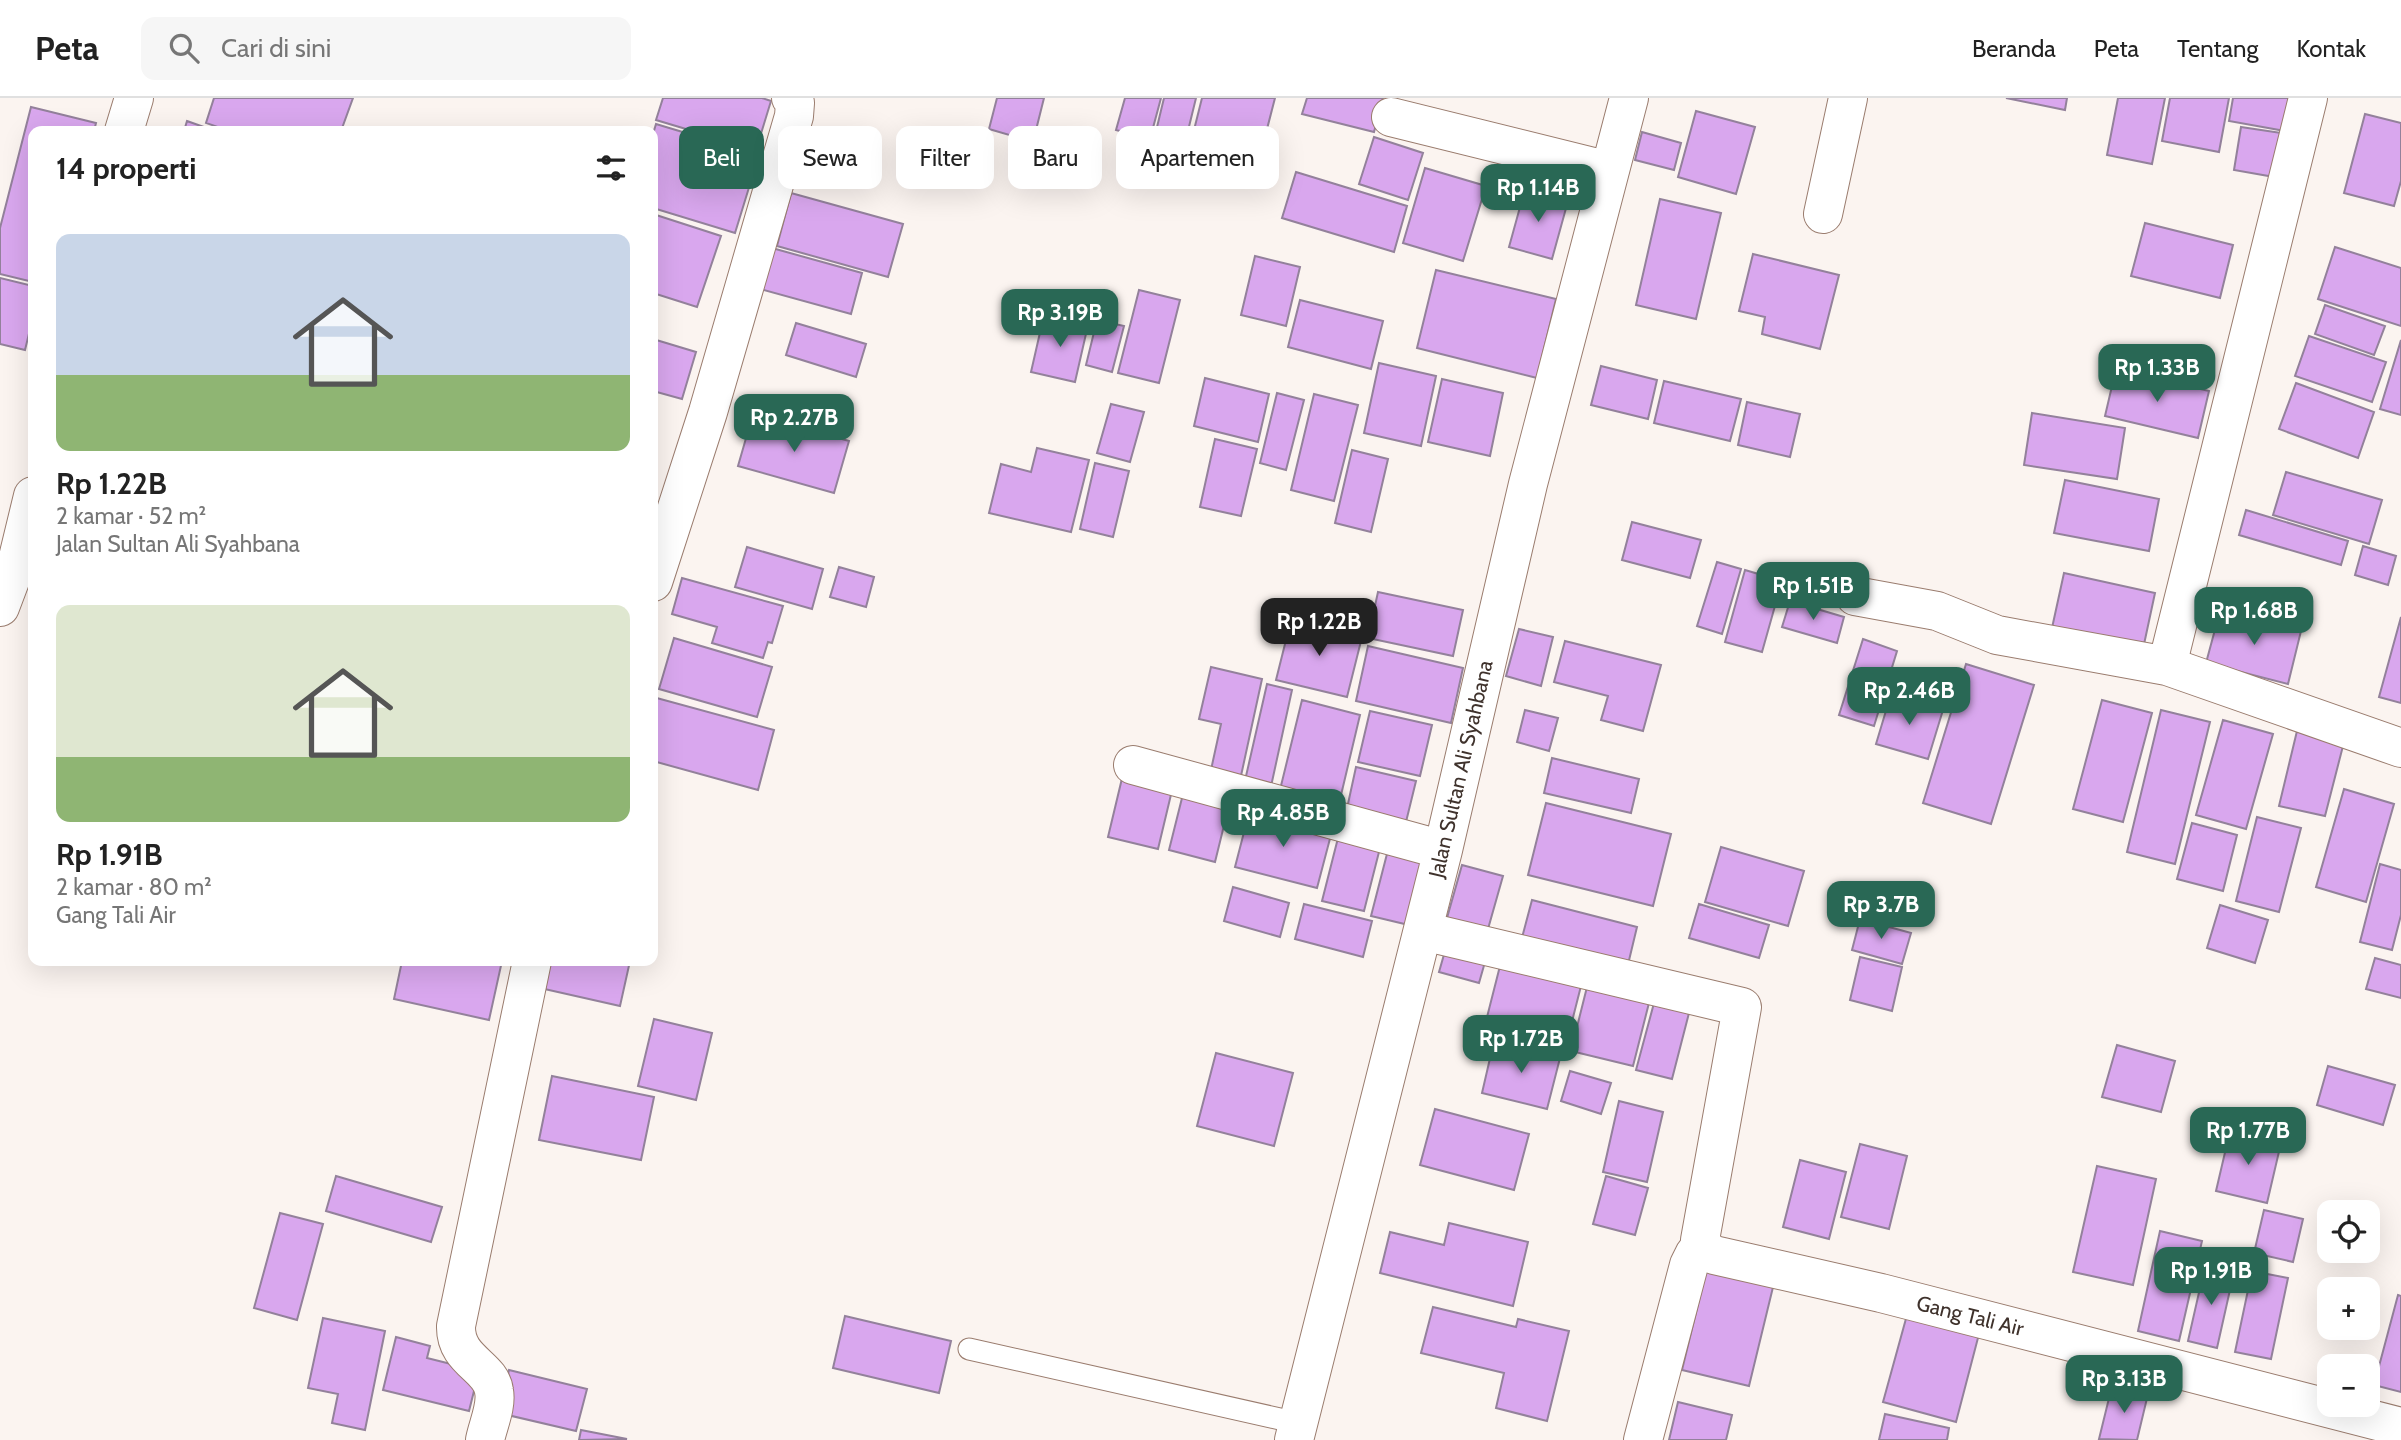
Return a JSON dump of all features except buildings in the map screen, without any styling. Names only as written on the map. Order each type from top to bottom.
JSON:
[{"type":"street","points":[[126,126],[134,98]]},
{"type":"street","points":[[658,567],[708,412],[794,116],[794,103],[791,98]]},
{"type":"street","name":"Jalan Sultan Ali Syahbana","points":[[1296,1431],[1443,850],[1528,484],[1629,98]]},
{"type":"street","points":[[1823,214],[1848,98]]},
{"type":"street","points":[[2167,666],[2308,98]]},
{"type":"street","points":[[1391,117],[1609,172]]},
{"type":"street","points":[[0,607],[17,562],[28,517]]},
{"type":"street","points":[[1855,596],[1937,611],[1997,635],[2167,666],[2401,748]]},
{"type":"street","points":[[1133,765],[1443,850]]},
{"type":"street","points":[[1423,931],[1742,1007],[1700,1240],[1703,1248],[1695,1253],[1689,1265],[1643,1440]]},
{"type":"street","points":[[485,1440],[495,1391],[492,1382],[460,1348],[456,1338],[456,1326],[531,966]]},
{"type":"street","name":"Gang Tali Air","points":[[1703,1248],[1714,1255],[1894,1296],[2401,1427]]},
{"type":"lane","points":[[969,1349],[1296,1431]]}]
